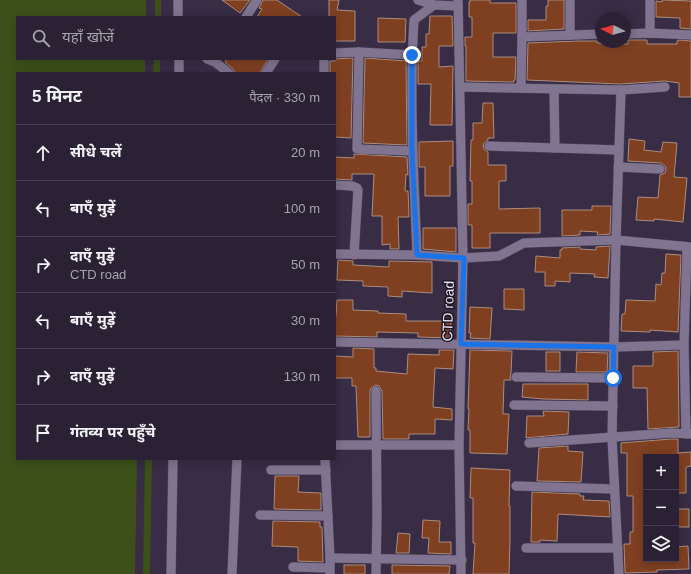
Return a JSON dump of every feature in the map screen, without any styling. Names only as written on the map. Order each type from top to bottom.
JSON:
[{"type":"street","points":[[178,0],[178,16]]},
{"type":"street","points":[[247,16],[257,0]]},
{"type":"street","points":[[418,0],[434,5],[458,3]]},
{"type":"street","points":[[521,88],[522,0]]},
{"type":"street","points":[[570,0],[570,35]]},
{"type":"street","points":[[650,0],[650,33]]},
{"type":"street","name":"CTD road","points":[[458,3],[464,258],[460,445],[461,574]]},
{"type":"street","points":[[417,255],[412,151],[412,55],[414,20],[434,5]]},
{"type":"street","points":[[522,37],[595,34]]},
{"type":"street","points":[[631,34],[691,35]]},
{"type":"street","points":[[336,53],[359,52],[412,55]]},
{"type":"street","points":[[359,52],[357,149],[412,151]]},
{"type":"street","points":[[179,60],[179,72]]},
{"type":"street","points":[[213,60],[228,72]]},
{"type":"street","points":[[267,72],[274,60]]},
{"type":"street","points":[[324,60],[324,72]]},
{"type":"street","points":[[460,87],[621,90],[665,87]]},
{"type":"street","points":[[554,89],[555,148]]},
{"type":"street","points":[[619,574],[612,438],[621,90]]},
{"type":"street","points":[[489,146],[619,150]]},
{"type":"street","points":[[618,167],[660,169]]},
{"type":"street","points":[[336,185],[355,186],[358,190],[354,255]]},
{"type":"street","points":[[336,254],[417,255],[464,258],[499,256],[524,243],[616,240],[689,247],[684,345],[689,434],[672,433],[529,443]]},
{"type":"street","points":[[336,342],[614,347],[684,345]]},
{"type":"street","points":[[516,377],[613,378]]},
{"type":"street","points":[[376,391],[376,574]]},
{"type":"street","points":[[514,406],[613,406]]},
{"type":"street","points":[[336,445],[460,445]]},
{"type":"street","points":[[172,574],[173,460]]},
{"type":"street","points":[[232,574],[237,460]]},
{"type":"street","points":[[325,460],[330,567]]},
{"type":"street","points":[[271,470],[326,470]]},
{"type":"street","points":[[516,486],[614,489]]},
{"type":"street","points":[[260,515],[328,516]]},
{"type":"street","points":[[526,548],[618,548]]},
{"type":"street","points":[[293,567],[330,567],[376,559],[462,560]]},
{"type":"green space","points":[[0,0],[146,0],[146,16],[16,16],[16,60],[145,60],[145,72],[16,72],[16,460],[137,460],[135,574],[0,574]]},
{"type":"green space","points":[[155,0],[161,0],[161,16],[155,16]]},
{"type":"green space","points":[[154,60],[160,60],[160,72],[153,72]]},
{"type":"green space","points":[[145,460],[152,460],[150,574],[143,574]]},
{"type":"building","points":[[222,0],[250,0],[240,13]]},
{"type":"building","points":[[263,0],[277,0],[301,16],[258,16],[262,9],[259,8]]},
{"type":"building","points":[[329,0],[339,0],[337,10],[355,11],[355,41],[336,41],[336,16],[329,16]]},
{"type":"building","points":[[470,0],[490,0],[490,3],[516,3],[516,33],[493,33],[493,57],[516,57],[514,82],[466,81],[465,37],[472,37],[472,17],[469,17]]},
{"type":"building","points":[[548,0],[564,0],[564,29],[528,31],[528,20],[546,20],[546,6],[548,6]]},
{"type":"building","points":[[662,0],[691,1],[691,29],[680,28],[680,18],[656,17],[656,1],[662,2]]},
{"type":"building","points":[[430,16],[452,16],[453,46],[439,46],[439,67],[453,66],[452,125],[430,125],[431,84],[418,84],[418,61],[422,61],[422,47],[426,47],[426,34],[429,34]]},
{"type":"building","points":[[378,18],[406,19],[405,42],[378,42]]},
{"type":"building","points":[[631,40],[647,40],[647,44],[677,44],[677,41],[679,40],[691,41],[691,97],[679,97],[679,83],[665,81],[620,84],[527,80],[528,43],[595,41],[595,48],[631,48]]},
{"type":"building","points":[[353,58],[351,138],[336,137],[336,72],[330,72],[330,61],[335,61],[336,59]]},
{"type":"building","points":[[365,58],[406,61],[407,145],[363,143]]},
{"type":"building","points":[[226,60],[267,60],[261,72],[234,72],[225,62]]},
{"type":"building","points":[[483,103],[493,103],[494,138],[488,138],[483,145],[484,149],[488,152],[488,165],[506,165],[506,181],[499,181],[499,209],[540,208],[540,233],[490,233],[490,248],[472,248],[472,225],[468,225],[468,204],[472,204],[472,181],[470,181],[471,140],[473,140],[473,123],[482,123]]},
{"type":"building","points":[[629,139],[645,141],[644,150],[661,152],[663,142],[677,143],[674,177],[687,178],[683,222],[654,219],[654,221],[636,220],[638,197],[658,198],[660,175],[665,173],[666,169],[661,163],[628,161]]},
{"type":"building","points":[[453,141],[453,166],[450,166],[450,196],[425,196],[425,167],[419,167],[419,142]]},
{"type":"building","points":[[354,154],[407,157],[408,175],[406,174],[405,191],[408,191],[409,217],[398,217],[399,249],[390,249],[390,244],[382,245],[382,216],[372,216],[374,174],[352,174],[352,180],[336,179],[336,157],[354,158]]},
{"type":"building","points":[[592,206],[611,206],[610,234],[597,235],[598,232],[580,231],[580,235],[562,236],[562,210],[592,210]]},
{"type":"building","points":[[423,228],[456,228],[456,252],[423,249]]},
{"type":"building","points":[[610,246],[608,278],[594,277],[595,274],[570,273],[570,282],[555,281],[555,286],[545,286],[545,272],[535,272],[536,256],[560,258],[560,250],[562,250],[562,248],[580,247],[580,249],[596,250],[596,247]]},
{"type":"building","points":[[666,254],[681,255],[678,332],[650,330],[650,332],[621,331],[622,314],[625,314],[626,300],[655,301],[656,284],[661,285],[662,273],[665,273]]},
{"type":"building","points":[[338,260],[353,261],[353,265],[389,267],[389,261],[432,262],[432,293],[402,291],[402,297],[388,296],[388,287],[363,286],[363,281],[337,280]]},
{"type":"building","points":[[504,289],[524,289],[524,310],[504,309]]},
{"type":"building","points":[[337,300],[353,300],[353,310],[406,314],[406,321],[451,321],[450,338],[418,337],[418,333],[377,332],[377,337],[336,336]]},
{"type":"building","points":[[470,307],[492,308],[490,339],[470,338]]},
{"type":"building","points":[[353,348],[374,349],[374,368],[376,368],[376,371],[407,374],[408,354],[439,355],[439,350],[454,350],[453,369],[435,368],[433,407],[452,409],[452,420],[435,419],[435,434],[409,434],[409,439],[383,439],[382,391],[379,386],[376,385],[371,388],[370,391],[370,437],[358,437],[356,386],[352,386],[352,378],[336,378],[336,356],[353,357]]},
{"type":"building","points":[[470,350],[512,351],[511,380],[504,380],[503,414],[509,414],[507,454],[470,453],[468,409]]},
{"type":"building","points":[[678,351],[679,427],[648,429],[647,388],[633,388],[633,366],[653,366],[653,352]]},
{"type":"building","points":[[546,352],[560,352],[560,371],[546,371]]},
{"type":"building","points":[[577,352],[608,353],[607,372],[576,372]]},
{"type":"building","points":[[523,384],[588,384],[588,400],[522,397]]},
{"type":"building","points":[[543,411],[569,412],[568,434],[526,438],[527,416],[544,416]]},
{"type":"building","points":[[678,439],[678,453],[691,452],[691,466],[686,467],[686,493],[679,493],[679,454],[643,454],[643,562],[679,562],[679,547],[688,546],[689,569],[625,573],[624,544],[630,544],[630,532],[633,532],[633,496],[627,496],[627,453],[621,453],[621,443]]},
{"type":"building","points":[[568,446],[568,451],[583,452],[581,482],[537,481],[539,448]]},
{"type":"building","points":[[471,468],[510,470],[509,574],[473,574],[475,543],[473,543],[473,498],[470,498]]},
{"type":"building","points":[[275,476],[299,476],[298,492],[321,493],[321,510],[274,509]]},
{"type":"building","points":[[532,492],[580,494],[580,496],[584,496],[583,500],[609,501],[610,517],[558,514],[557,541],[540,540],[540,542],[531,542]]},
{"type":"building","points":[[679,509],[689,509],[689,527],[679,527]]},
{"type":"building","points":[[423,520],[440,521],[439,542],[451,542],[451,554],[428,553],[429,538],[422,538]]},
{"type":"building","points":[[273,521],[320,522],[320,527],[322,527],[323,562],[298,561],[298,547],[272,546]]},
{"type":"building","points":[[398,533],[410,534],[409,553],[396,553]]},
{"type":"building","points":[[344,565],[365,565],[365,574],[344,574]]},
{"type":"building","points":[[392,565],[450,566],[449,574],[392,574]]},
{"type":"route","points":[[412,55],[412,151],[417,255],[464,258],[461,344],[614,347],[613,378]]}]
